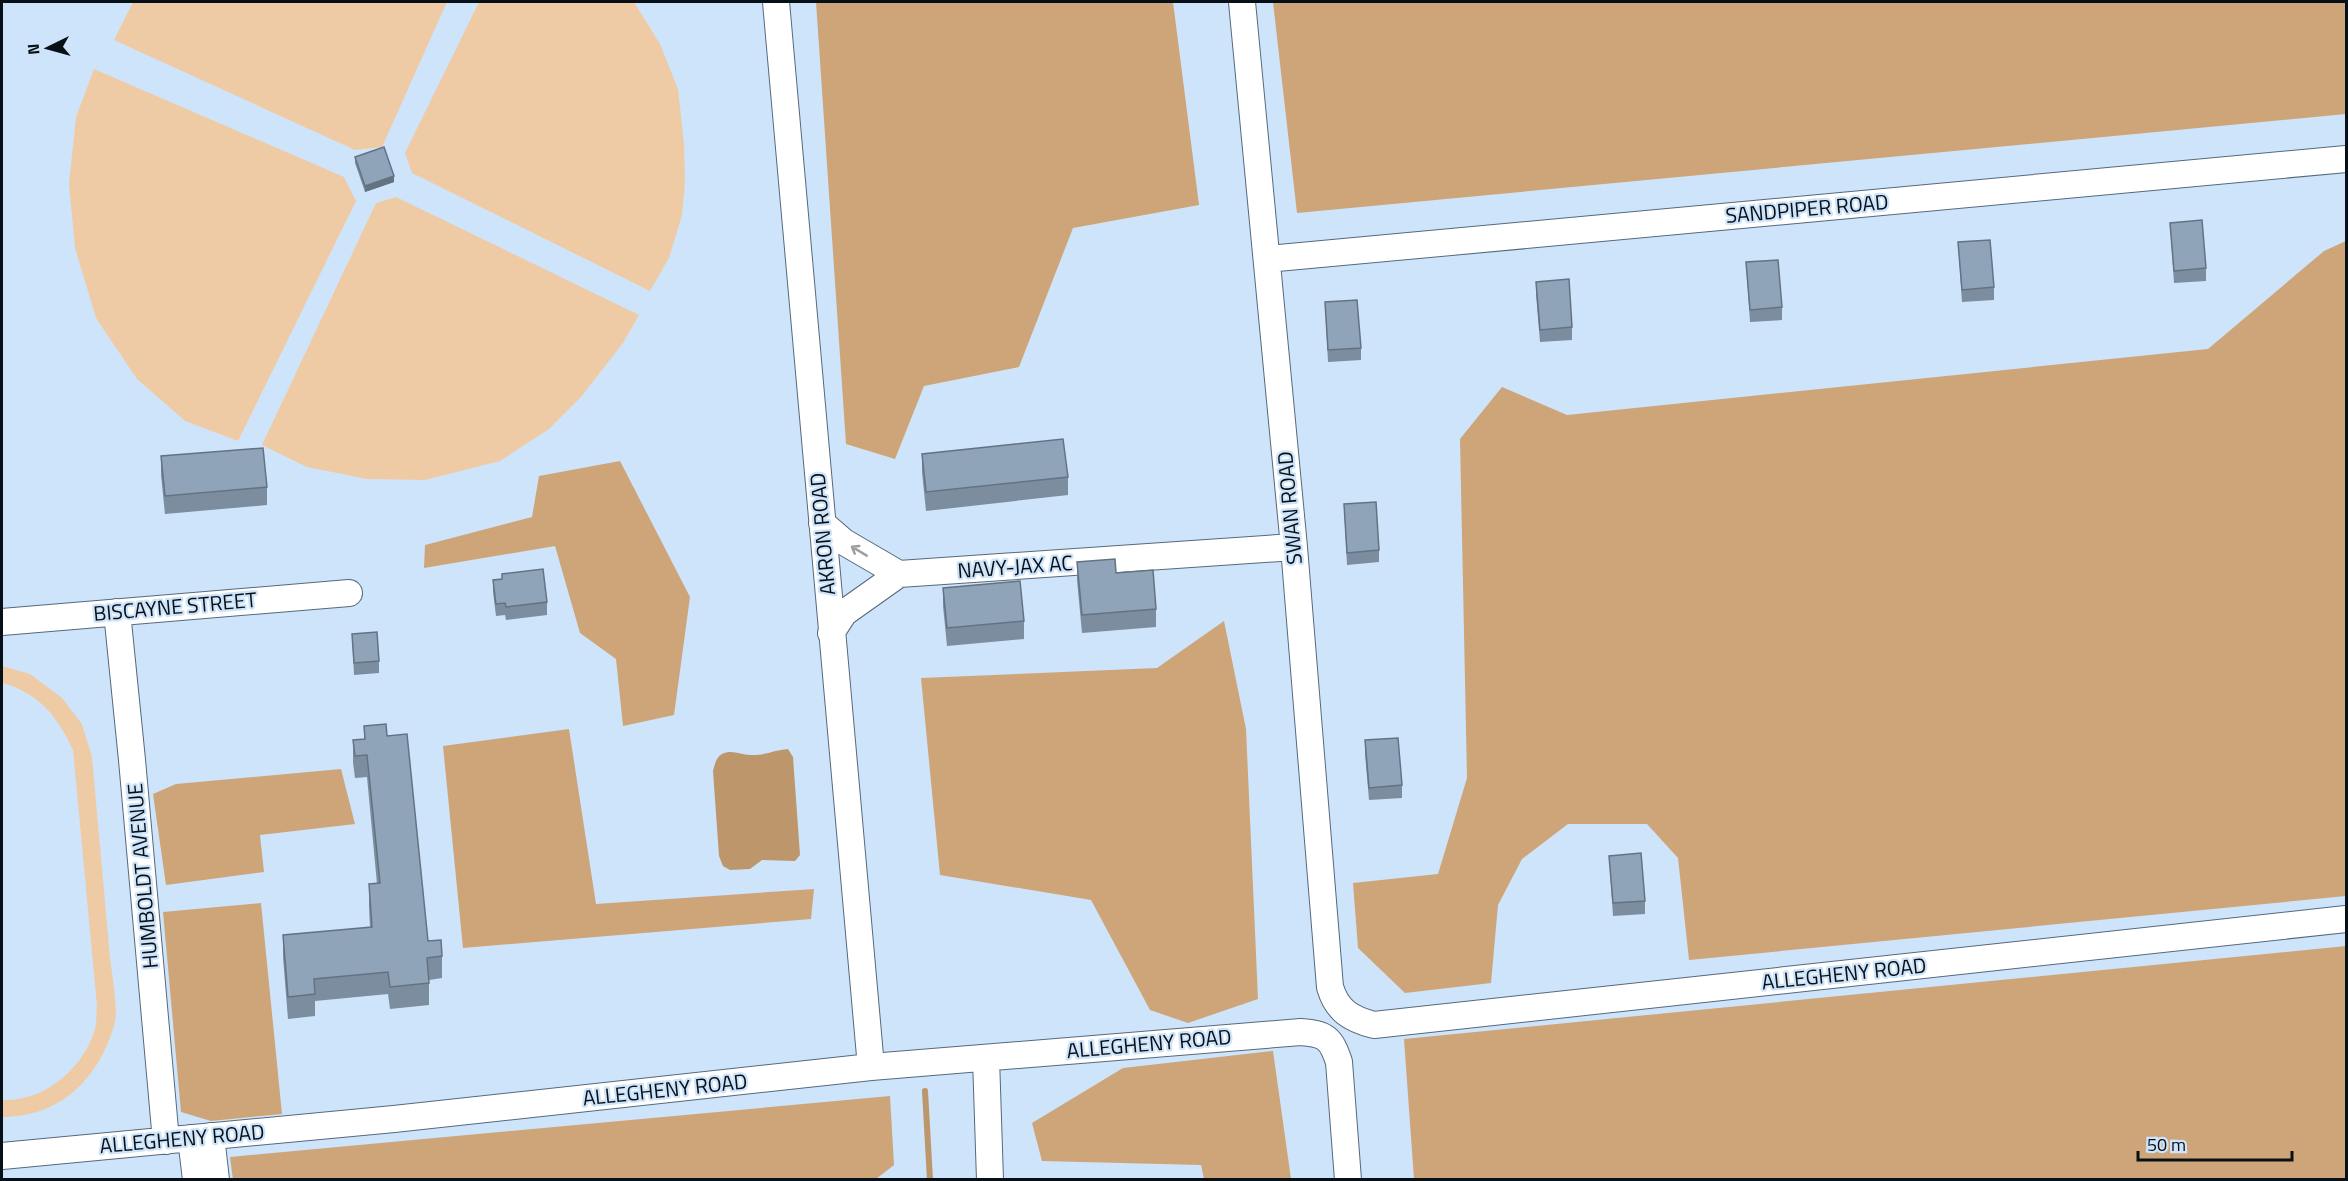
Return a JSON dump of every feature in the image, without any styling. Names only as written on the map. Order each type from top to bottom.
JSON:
[{"type":"street","name":"AKRON ROAD","points":[[776,2],[871,1067]]},
{"type":"street","name":"SWAN ROAD","points":[[1242,2],[1294,547],[1330,987],[1334,1001],[1344,1011]]},
{"type":"street","name":"SANDPIPER ROAD","points":[[1268,259],[2346,159]]},
{"type":"street","points":[[822,523],[844,542],[899,574],[844,613],[831,633]]},
{"type":"street","name":"NAVY-JAX AC","points":[[899,574],[1294,547]]},
{"type":"street","name":"BISCAYNE STREET","points":[[2,622],[349,593]]},
{"type":"street","name":"HUMBOLDT AVENUE","points":[[117,612],[166,1141]]},
{"type":"street","name":"ALLEGHENY ROAD","points":[[1344,1011],[1357,1021],[1374,1025],[2346,919]]},
{"type":"street","name":"ALLEGHENY ROAD","points":[[2,1156],[394,1119],[871,1067],[1301,1032],[1319,1033],[1328,1038],[1335,1048],[1339,1062],[1348,1179]]},
{"type":"street","points":[[986,1058],[990,1179]]},
{"type":"street","points":[[196,1179],[201,1137]]},
{"type":"street","points":[[201,1137],[216,1179]]},
{"type":"shaded area","points":[[133,2],[447,2],[382,147],[355,150],[114,40]]},
{"type":"shaded area","points":[[479,2],[634,2],[660,44],[678,89],[684,144],[685,182],[682,215],[669,258],[650,291],[412,173],[405,153]]},
{"type":"shaded area","points":[[816,2],[1173,2],[1199,205],[1073,228],[1019,367],[924,386],[895,459],[846,444]]},
{"type":"shaded area","points":[[1273,2],[2346,2],[2346,114],[1297,213]]},
{"type":"shaded area","points":[[94,69],[344,177],[356,201],[238,441],[185,421],[137,379],[96,318],[75,248],[69,184],[76,117]]},
{"type":"shaded area","points":[[396,197],[639,315],[623,343],[581,397],[549,429],[500,461],[425,480],[367,479],[307,467],[262,445],[376,203]]},
{"type":"shaded area","points":[[2346,241],[2346,896],[1689,960],[1678,858],[1647,824],[1568,824],[1522,859],[1498,905],[1491,983],[1405,993],[1358,948],[1353,883],[1438,874],[1467,778],[1460,439],[1502,387],[1567,415],[2208,349],[2324,251]]},
{"type":"shaded area","points":[[620,461],[690,597],[674,715],[623,726],[616,659],[580,633],[555,546],[424,568],[425,545],[532,517],[539,476]]},
{"type":"shaded area","points":[[1224,621],[1246,729],[1258,999],[1188,1023],[1150,1010],[1091,900],[940,875],[921,678],[1157,668]]},
{"type":"shaded area","points":[[2,666],[30,674],[62,698],[82,724],[92,757],[116,1009],[115,1022],[99,1060],[75,1091],[60,1102],[42,1110],[2,1117],[2,1100],[18,1099],[47,1089],[71,1070],[89,1044],[96,1026],[97,1006],[73,750],[53,716],[37,700],[15,687],[2,683]]},
{"type":"shaded area","points":[[569,729],[596,904],[814,889],[811,919],[463,948],[443,746]]},
{"type":"shaded area","points":[[788,749],[793,757],[800,855],[795,861],[762,860],[750,869],[730,870],[723,866],[719,856],[713,771],[716,761],[720,755],[726,753],[755,755]]},
{"type":"shaded area","points":[[341,769],[355,824],[260,835],[264,872],[166,885],[153,794],[176,784]]},
{"type":"shaded area","points":[[261,903],[282,1114],[211,1121],[181,1112],[163,912]]},
{"type":"shaded area","points":[[2346,946],[2346,1179],[1414,1179],[1404,1039]]},
{"type":"shaded area","points":[[1273,1051],[1291,1179],[1204,1179],[1201,1165],[1042,1161],[1032,1123],[1123,1068]]},
{"type":"shaded area","points":[[890,1096],[894,1165],[876,1179],[233,1180],[230,1157]]},
{"type":"building","points":[[384,147],[394,176],[365,186],[355,157]]},
{"type":"building","points":[[2202,220],[2206,268],[2174,271],[2170,223]]},
{"type":"building","points":[[1990,240],[1994,287],[1962,290],[1958,242]]},
{"type":"building","points":[[1778,260],[1782,307],[1750,310],[1746,262]]},
{"type":"building","points":[[1569,279],[1572,327],[1540,330],[1536,282]]},
{"type":"building","points":[[1357,300],[1361,348],[1328,350],[1325,302]]},
{"type":"building","points":[[1063,439],[1068,477],[926,492],[922,454]]},
{"type":"building","points":[[263,448],[267,487],[165,496],[161,456]]},
{"type":"building","points":[[1376,502],[1379,550],[1347,553],[1344,504]]},
{"type":"building","points":[[1115,559],[1116,573],[1153,570],[1156,609],[1082,615],[1077,562]]},
{"type":"building","points":[[543,569],[547,602],[506,607],[505,603],[496,604],[493,580],[502,579],[502,574]]},
{"type":"building","points":[[1020,581],[1024,621],[947,628],[943,588]]},
{"type":"building","points":[[377,632],[379,661],[354,663],[352,634]]},
{"type":"building","points":[[386,724],[387,736],[407,734],[428,941],[441,940],[442,956],[427,958],[429,983],[390,987],[388,972],[314,979],[315,994],[288,997],[283,935],[372,927],[369,884],[380,883],[367,755],[355,756],[353,740],[365,739],[364,726]]},
{"type":"building","points":[[1398,738],[1402,785],[1369,788],[1365,740]]},
{"type":"building","points":[[1641,853],[1645,901],[1613,903],[1609,856]]},
{"type":"waterway","points":[[925,1091],[930,1180]]}]
